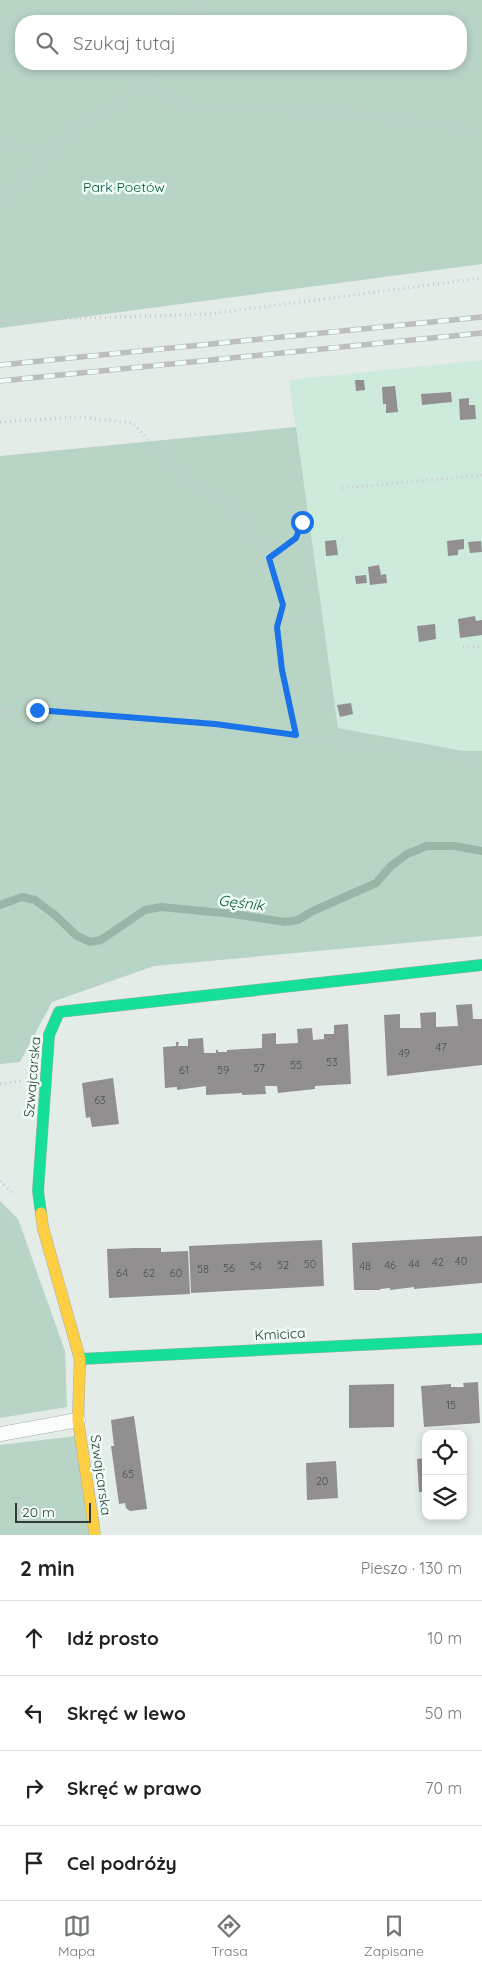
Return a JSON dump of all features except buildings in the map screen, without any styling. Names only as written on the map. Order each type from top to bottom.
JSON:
[{"type":"street","name":"Szwajcarska","points":[[95,1535],[78,1420],[80,1358],[43,1228],[38,1191],[49,1035],[59,1012],[482,965]]},
{"type":"street","name":"Kmicica","points":[[80,1358],[482,1339]]},
{"type":"lane","points":[[0,1434],[78,1420]]},
{"type":"path","points":[[189,15],[198,0]]},
{"type":"path","points":[[0,202],[70,131],[146,85],[156,70]]},
{"type":"path","points":[[146,85],[181,106],[352,113],[467,129],[482,133]]},
{"type":"path","points":[[0,141],[11,147],[50,152]]},
{"type":"path","points":[[0,321],[209,314],[482,278]]},
{"type":"path","points":[[0,422],[78,417],[133,423],[178,473],[231,504],[269,558],[283,605],[277,627],[282,670],[296,735]]},
{"type":"path","points":[[342,488],[482,475]]},
{"type":"path","points":[[296,538],[302,522],[303,510],[307,509]]},
{"type":"path","points":[[269,558],[296,538],[311,537]]},
{"type":"path","points":[[279,620],[299,619],[322,612]]},
{"type":"path","points":[[462,647],[482,646]]},
{"type":"path","points":[[0,710],[37,710],[215,724],[482,761]]},
{"type":"path","points":[[0,1239],[21,1214]]},
{"type":"green space","name":"Park Poetów","points":[[0,0],[482,0],[482,264],[0,328]]},
{"type":"green space","points":[[482,360],[482,751],[464,751],[338,728],[289,380]]},
{"type":"green space","points":[[296,427],[338,728],[464,751],[482,751],[482,936],[154,966],[52,1002],[20,1062],[0,1064],[0,456]]},
{"type":"green space","points":[[0,1201],[18,1219],[65,1351],[67,1407],[0,1418]]},
{"type":"green space","points":[[84,1435],[98,1535],[0,1535],[0,1445]]},
{"type":"waterway","name":"Gęśnik","points":[[0,905],[22,897],[35,900],[55,915],[77,936],[90,942],[101,940],[145,910],[161,907],[233,914],[285,922],[298,920],[313,911],[376,883],[391,866],[407,854],[427,846],[454,846],[482,851]]},
{"type":"railway","points":[[0,365],[482,317]]},
{"type":"railway","points":[[0,381],[482,333]]},
{"type":"traffic: fast","points":[[41,1213],[38,1191],[49,1035],[59,1012],[482,965]]},
{"type":"traffic: fast","points":[[80,1359],[482,1339]]},
{"type":"traffic: slow","points":[[41,1213],[43,1228],[80,1359],[78,1420],[95,1535]]},
{"type":"route","points":[[37,710],[215,724],[296,735],[282,670],[277,627],[283,605],[269,558],[296,538],[302,522]]}]
